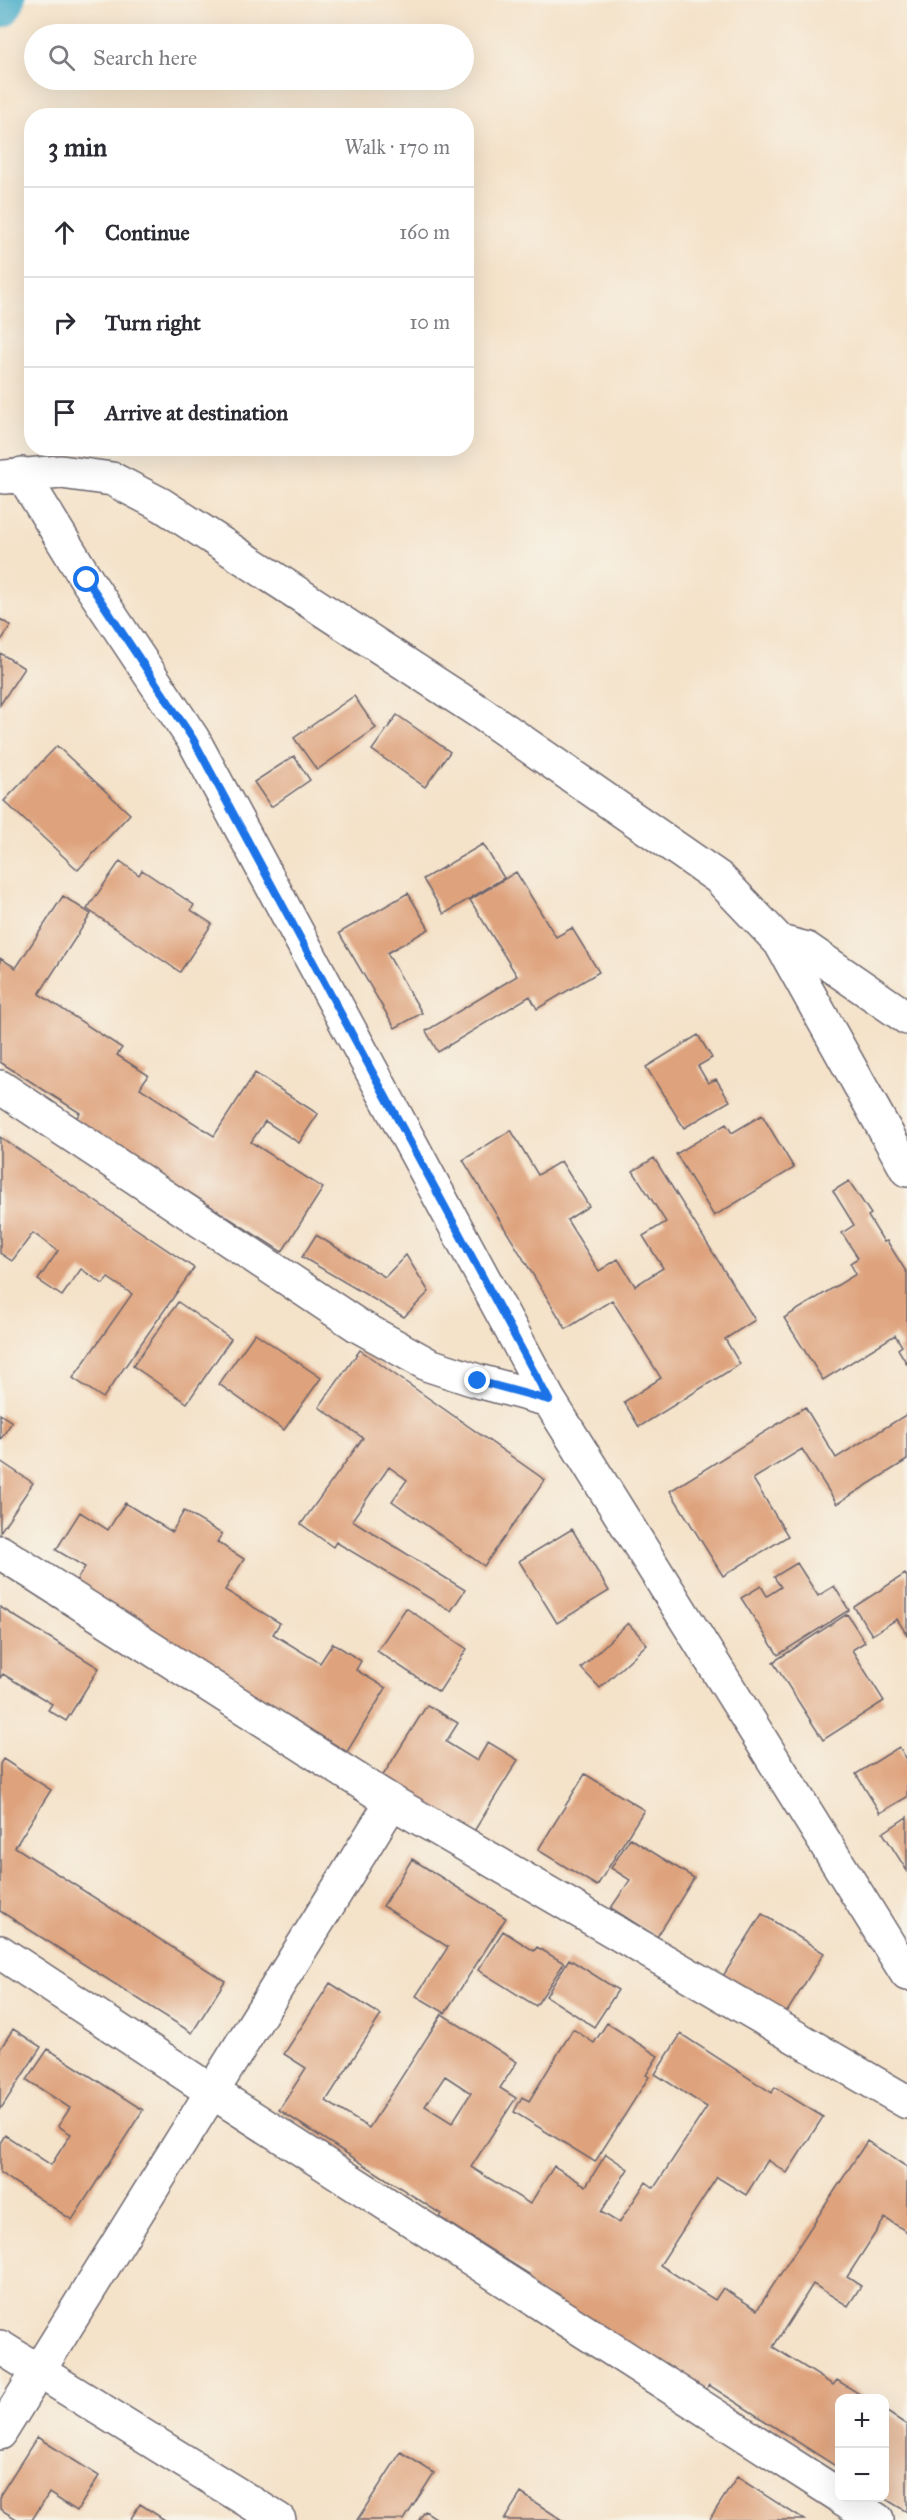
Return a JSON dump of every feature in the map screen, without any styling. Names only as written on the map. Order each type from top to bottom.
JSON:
[{"type":"street","points":[[11,476],[61,472],[112,479],[162,505],[481,713],[719,878],[780,942],[907,1170]]},
{"type":"street","points":[[11,476],[87,580],[193,739],[549,1400],[907,1974]]},
{"type":"street","points":[[780,942],[807,949],[907,1018]]},
{"type":"street","points":[[0,1088],[357,1325],[429,1365],[549,1400]]},
{"type":"street","points":[[0,1552],[392,1802],[907,2102]]},
{"type":"street","points":[[0,2433],[392,1802]]},
{"type":"street","points":[[0,1952],[211,2091],[835,2493]]},
{"type":"street","points":[[0,2347],[279,2520]]},
{"type":"street","points":[[849,2502],[878,2520]]},
{"type":"building","points":[[0,619],[11,626],[0,642]]},
{"type":"building","points":[[0,653],[24,668],[0,705]]},
{"type":"building","points":[[354,696],[376,728],[317,770],[294,738]]},
{"type":"building","points":[[397,715],[450,752],[425,787],[372,750]]},
{"type":"building","points":[[57,746],[130,814],[78,870],[4,801]]},
{"type":"building","points":[[294,756],[310,780],[271,807],[254,782]]},
{"type":"building","points":[[483,844],[504,878],[444,914],[423,879]]},
{"type":"building","points":[[120,861],[139,875],[142,870],[194,905],[191,910],[212,924],[180,972],[87,909]]},
{"type":"building","points":[[516,872],[556,937],[572,928],[599,972],[537,1009],[530,996],[438,1052],[426,1031],[517,976],[470,900]]},
{"type":"building","points":[[408,893],[429,929],[387,953],[422,1013],[395,1028],[339,933]]},
{"type":"building","points":[[63,896],[91,914],[39,994],[122,1048],[117,1055],[148,1075],[140,1088],[214,1136],[255,1073],[318,1114],[299,1143],[265,1121],[251,1142],[323,1188],[282,1252],[75,1119],[80,1113],[0,1062],[0,958],[16,968]]},
{"type":"building","points":[[698,1035],[712,1058],[698,1066],[708,1083],[716,1079],[730,1101],[684,1128],[646,1067]]},
{"type":"building","points":[[762,1115],[794,1168],[714,1216],[676,1154],[726,1124],[732,1133]]},
{"type":"building","points":[[511,1130],[538,1175],[561,1161],[589,1206],[567,1220],[599,1271],[618,1259],[635,1286],[663,1268],[643,1236],[666,1222],[633,1171],[654,1158],[755,1320],[725,1339],[740,1364],[639,1427],[624,1402],[661,1378],[612,1300],[566,1329],[463,1160]]},
{"type":"building","points":[[0,1137],[194,1268],[103,1398],[73,1378],[132,1294],[108,1278],[103,1284],[81,1269],[62,1296],[38,1280],[58,1251],[33,1233],[12,1261],[0,1253]]},
{"type":"building","points":[[849,1181],[871,1214],[868,1216],[884,1242],[887,1241],[907,1273],[907,1364],[898,1349],[902,1346],[895,1335],[823,1380],[784,1318],[856,1274],[850,1263],[858,1258],[842,1233],[854,1225],[833,1191]]},
{"type":"building","points":[[316,1235],[385,1277],[406,1255],[429,1292],[404,1317],[302,1257]]},
{"type":"building","points":[[178,1302],[231,1339],[187,1403],[133,1366]]},
{"type":"building","points":[[255,1333],[321,1378],[284,1430],[219,1384]]},
{"type":"building","points":[[360,1350],[545,1480],[484,1566],[392,1501],[407,1480],[389,1467],[352,1520],[465,1590],[451,1611],[336,1542],[333,1547],[301,1524],[363,1438],[319,1407]]},
{"type":"building","points":[[805,1407],[836,1458],[907,1414],[907,1460],[837,1504],[802,1449],[753,1479],[788,1536],[723,1576],[670,1491]]},
{"type":"building","points":[[0,1414],[12,1422],[0,1440]]},
{"type":"building","points":[[0,1461],[33,1483],[0,1532]]},
{"type":"building","points":[[125,1503],[172,1532],[184,1511],[222,1534],[217,1542],[244,1559],[225,1590],[280,1623],[273,1634],[320,1663],[333,1643],[361,1661],[356,1670],[386,1688],[347,1752],[74,1584],[85,1567],[56,1550],[80,1512],[108,1530]]},
{"type":"building","points":[[572,1529],[609,1591],[557,1623],[519,1561]]},
{"type":"building","points":[[797,1563],[818,1596],[834,1586],[849,1610],[778,1655],[741,1598],[761,1586],[767,1596],[781,1587],[774,1577]]},
{"type":"building","points":[[905,1574],[907,1577],[907,1635],[897,1619],[872,1635],[854,1607]]},
{"type":"building","points":[[0,1607],[99,1668],[66,1721],[48,1710],[52,1704],[3,1674],[0,1678]]},
{"type":"building","points":[[406,1608],[467,1649],[439,1692],[377,1651]]},
{"type":"building","points":[[847,1614],[865,1642],[852,1650],[884,1701],[823,1740],[773,1662]]},
{"type":"building","points":[[628,1623],[647,1644],[600,1688],[581,1668]]},
{"type":"building","points":[[427,1705],[458,1723],[446,1742],[477,1761],[488,1742],[518,1760],[473,1833],[382,1777]]},
{"type":"building","points":[[899,1747],[907,1759],[907,1797],[880,1813],[856,1774]]},
{"type":"building","points":[[3,1759],[51,1790],[15,1847],[225,1981],[192,2033],[0,1911],[0,1764]]},
{"type":"building","points":[[585,1774],[644,1810],[597,1886],[538,1850]]},
{"type":"building","points":[[907,1817],[907,1871],[883,1833]]},
{"type":"building","points":[[630,1838],[694,1878],[657,1937],[611,1908],[630,1880],[611,1868]]},
{"type":"building","points":[[412,1859],[506,1918],[445,2013],[416,1996],[448,1947],[383,1906]]},
{"type":"building","points":[[762,1914],[824,1953],[785,2015],[723,1976]]},
{"type":"building","points":[[503,1931],[534,1951],[537,1947],[564,1963],[536,2006],[478,1970]]},
{"type":"building","points":[[569,1959],[618,1990],[594,2027],[546,1996]]},
{"type":"building","points":[[330,1983],[381,2015],[326,2101],[369,2128],[442,2014],[517,2062],[500,2088],[516,2098],[471,2167],[530,2204],[554,2166],[586,2186],[606,2154],[628,2169],[601,2212],[619,2223],[646,2182],[654,2188],[707,2107],[655,2074],[681,2034],[772,2093],[775,2087],[823,2117],[787,2173],[768,2160],[746,2195],[717,2177],[660,2265],[715,2300],[723,2288],[757,2310],[867,2141],[907,2167],[907,2232],[885,2218],[847,2277],[861,2286],[848,2306],[813,2284],[773,2347],[833,2385],[837,2380],[860,2394],[835,2394],[835,2466],[709,2385],[705,2391],[523,2284],[529,2274],[439,2217],[441,2214],[279,2110],[306,2068],[284,2054]],"holes":[[[445,2076],[471,2093],[452,2123],[425,2106]]]},
{"type":"building","points":[[607,2023],[658,2056],[646,2075],[649,2077],[595,2162],[514,2112],[522,2097],[529,2101],[573,2029],[594,2043]]},
{"type":"building","points":[[13,2029],[41,2047],[0,2110],[0,2049]]},
{"type":"building","points":[[48,2049],[143,2110],[72,2220],[0,2173],[0,2143],[5,2135],[51,2165],[71,2134],[58,2126],[70,2108],[27,2080]]},
{"type":"building","points":[[889,2413],[907,2425],[907,2512],[889,2501]]},
{"type":"building","points":[[37,2437],[99,2476],[77,2511],[49,2493],[32,2520],[18,2520],[0,2509],[0,2495]]},
{"type":"building","points":[[401,2452],[434,2473],[404,2520],[357,2520]]},
{"type":"building","points":[[737,2477],[804,2520],[709,2520]]},
{"type":"building","points":[[521,2493],[562,2520],[504,2520]]},
{"type":"building","points":[[140,2504],[165,2520],[130,2520]]},
{"type":"building","points":[[425,2511],[439,2520],[419,2520]]},
{"type":"waterway","points":[[0,7],[4,0]]},
{"type":"route","points":[[87,580],[193,739],[549,1400],[478,1381]]}]
